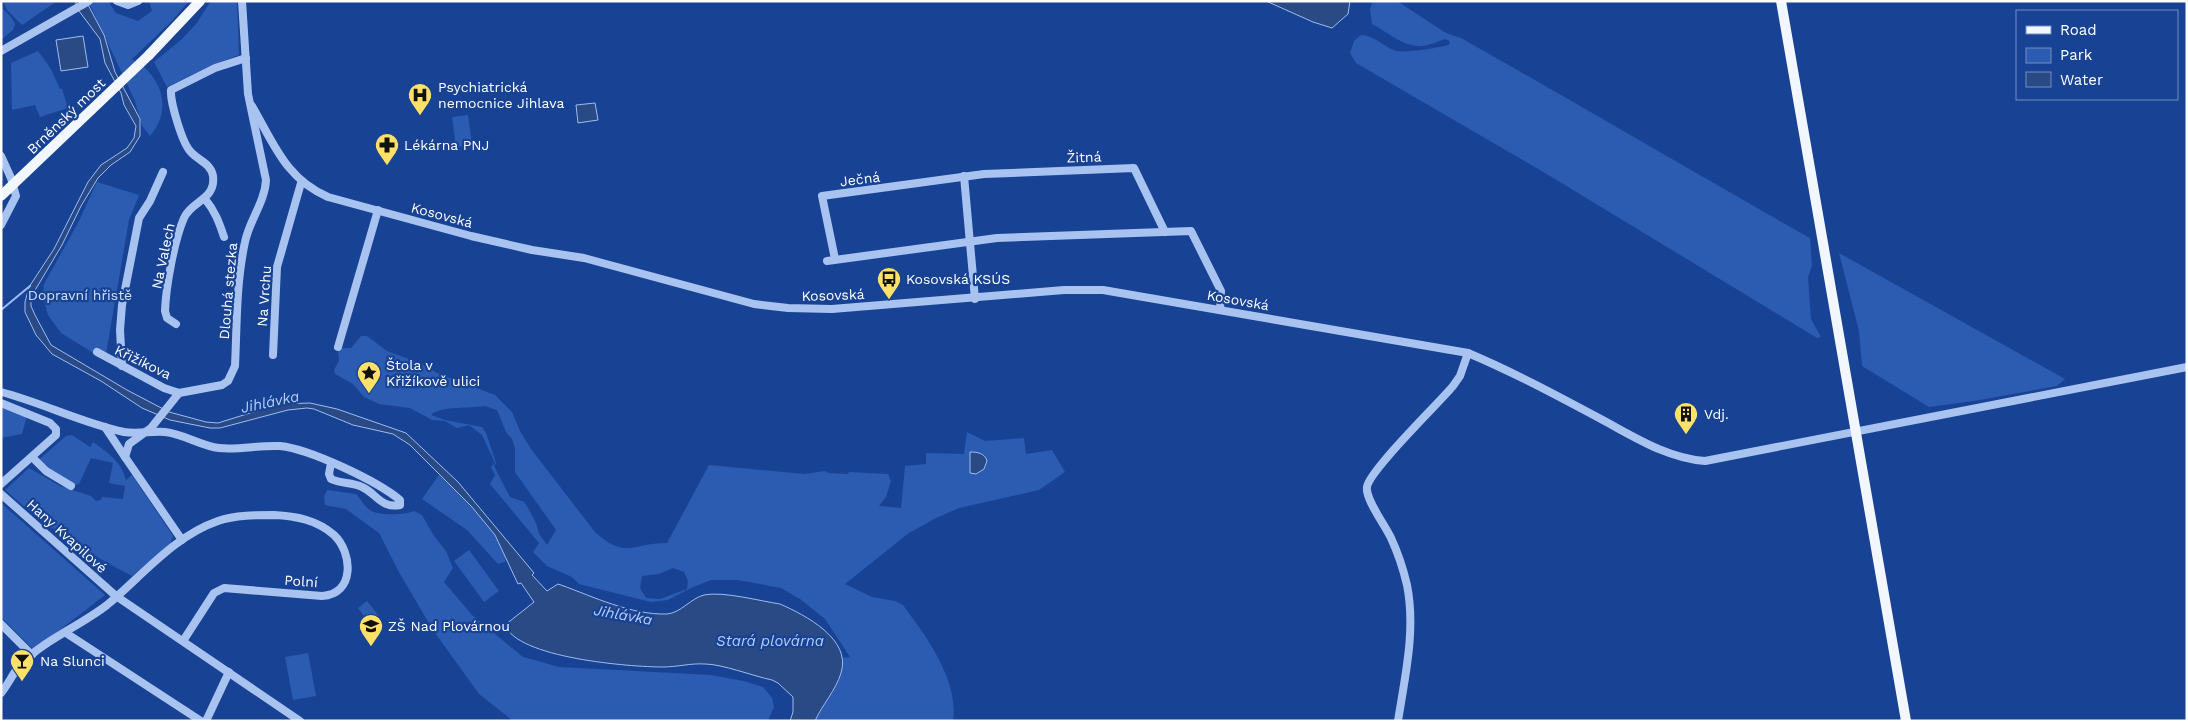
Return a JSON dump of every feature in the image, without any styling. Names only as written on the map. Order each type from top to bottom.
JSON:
[{"type":"main road","name":"Brněnský most","points":[[1,196],[149,55],[200,1]]},
{"type":"main road","points":[[1781,1],[1906,721]]},
{"type":"street","points":[[2,50],[89,1]]},
{"type":"street","points":[[117,1],[128,5],[138,1]]},
{"type":"street","name":"Dlouhá stezka","points":[[228,382],[234,366],[239,281],[244,243],[249,226],[266,188],[266,180],[254,128],[252,106],[248,94],[242,1]]},
{"type":"street","name":"Na Valech","points":[[176,324],[167,318],[165,312],[176,245],[184,217],[188,210],[204,199],[212,185],[213,176],[208,166],[189,151],[184,142],[170,90],[215,68],[246,58]]},
{"type":"street","name":"Kosovská","points":[[252,106],[284,162],[302,183],[328,197],[472,236],[584,258],[754,304],[788,308],[826,309],[975,299],[1064,290],[1103,290],[1468,353],[1519,376],[1663,452],[1678,457],[1705,461],[2187,367]]},
{"type":"street","points":[[1,156],[16,192],[1,225]]},
{"type":"street","name":"Žitná","points":[[964,176],[1134,168],[1165,232]]},
{"type":"street","points":[[122,366],[120,330],[122,305],[139,218],[150,201],[163,172]]},
{"type":"street","points":[[964,176],[975,299]]},
{"type":"street","name":"Ječná","points":[[835,259],[822,196],[964,176]]},
{"type":"street","name":"Na Vrchu","points":[[273,355],[277,267],[302,183]]},
{"type":"street","points":[[204,199],[213,209],[224,237]]},
{"type":"street","points":[[338,347],[378,210]]},
{"type":"street","points":[[826,261],[996,238],[1191,231],[1221,291],[1220,310]]},
{"type":"street","name":"Křižíkova","points":[[97,352],[164,388],[179,393],[222,385],[228,382]]},
{"type":"street","points":[[1398,721],[1411,637],[1411,609],[1400,558],[1384,523],[1371,502],[1367,486],[1370,478],[1381,464],[1453,386],[1460,376],[1468,353]]},
{"type":"street","points":[[1,392],[105,427],[143,433],[165,432],[220,448],[284,447],[331,463],[374,482],[400,500],[400,505],[394,506],[378,500],[362,486],[331,479],[329,474],[331,463]]},
{"type":"street","name":"Křižíkova","points":[[125,457],[129,444],[158,420],[179,393]]},
{"type":"street","points":[[1,403],[50,423],[56,429],[56,435],[1,484]]},
{"type":"street","points":[[105,427],[182,540]]},
{"type":"street","points":[[32,457],[46,471],[71,486]]},
{"type":"street","name":"Hany Kvapilové","points":[[1,494],[116,596]]},
{"type":"street","name":"Polní","points":[[1,693],[19,666],[32,655],[107,605],[182,540],[220,520],[270,515],[301,518],[320,525],[334,536],[345,551],[348,564],[344,584],[340,589],[328,595],[224,588],[214,594],[183,641]]},
{"type":"street","points":[[116,596],[300,721]]},
{"type":"street","points":[[1,624],[32,655]]},
{"type":"street","points":[[66,633],[201,721]]},
{"type":"street","points":[[206,721],[229,672]]},
{"type":"green space","points":[[3,1],[57,1],[22,25],[7,10]]},
{"type":"green space","points":[[97,1],[108,1],[116,13],[138,21],[152,11],[149,1],[189,1],[170,23],[132,59],[148,71],[161,95],[162,111],[160,120],[150,136],[142,126],[135,101],[90,5]]},
{"type":"green space","points":[[211,1],[237,1],[239,55],[212,65],[167,87],[154,62],[182,39],[196,24]]},
{"type":"green space","points":[[1373,1],[1397,1],[1446,33],[1461,38],[1810,238],[1812,266],[1808,277],[1811,319],[1821,337],[1817,338],[1545,173],[1356,63],[1350,53],[1354,41],[1361,35],[1370,37],[1396,51],[1414,51],[1450,44],[1446,39],[1416,46],[1396,39],[1372,24],[1370,9]]},
{"type":"green space","points":[[1,7],[15,24],[13,30],[1,40]]},
{"type":"green space","points":[[38,51],[51,69],[60,89],[62,89],[68,108],[40,117],[35,105],[12,110],[11,63]]},
{"type":"green space","points":[[468,115],[472,145],[456,147],[452,117]]},
{"type":"green space","name":"Dopravní hřistě","points":[[97,182],[139,195],[129,220],[106,354],[95,354],[61,333],[48,315],[43,297],[44,284],[78,223]]},
{"type":"green space","points":[[1839,253],[2065,379],[2057,386],[1929,407],[1862,366],[1859,331]]},
{"type":"green space","points":[[361,336],[367,336],[387,351],[420,363],[437,373],[495,395],[512,412],[520,431],[531,449],[595,532],[614,546],[622,548],[667,543],[709,465],[804,474],[825,471],[828,473],[848,474],[849,472],[888,474],[891,481],[886,497],[879,506],[901,508],[905,466],[926,464],[926,453],[964,454],[967,432],[985,441],[1024,438],[1026,454],[1052,450],[1065,472],[1039,490],[959,508],[936,518],[909,533],[845,584],[872,597],[895,601],[903,605],[931,645],[946,674],[954,706],[953,721],[815,721],[840,676],[842,658],[850,657],[825,619],[800,599],[781,588],[738,580],[711,580],[668,600],[651,602],[579,584],[572,577],[547,566],[533,552],[539,543],[490,484],[495,475],[491,467],[495,463],[482,435],[469,425],[457,428],[445,421],[432,420],[410,408],[379,404],[364,397],[353,384],[335,374],[334,370],[339,361],[338,350],[340,348],[351,348]],"holes":[[[485,406],[497,410],[515,448],[515,472],[556,530],[547,545],[539,534],[536,523],[524,502],[510,497],[494,466],[496,463],[486,433],[482,427],[445,420],[431,415],[442,410]],[[673,568],[684,572],[688,581],[687,589],[660,599],[646,598],[640,588],[642,576],[659,574]]]},
{"type":"green space","points":[[1,407],[27,416],[22,434],[1,438]]},
{"type":"green space","points":[[72,435],[90,447],[93,442],[109,454],[121,468],[126,480],[132,475],[173,536],[170,544],[132,576],[66,537],[5,490],[29,468],[60,486],[91,496],[96,501],[101,500],[102,497],[123,499],[125,486],[109,483],[113,463],[91,458],[79,484],[70,486],[36,462],[66,436]]},
{"type":"green space","points":[[439,475],[468,503],[490,529],[504,552],[505,562],[498,564],[467,530],[422,499]]},
{"type":"green space","points":[[327,490],[356,494],[366,507],[374,512],[392,514],[414,511],[422,515],[434,536],[446,551],[453,568],[444,582],[472,615],[523,657],[559,667],[711,675],[744,681],[763,687],[772,698],[774,707],[768,721],[513,721],[479,694],[433,630],[400,574],[379,533],[346,509],[325,505],[324,497]]},
{"type":"green space","points":[[1,503],[105,595],[34,650],[1,617]]},
{"type":"green space","points":[[469,550],[499,591],[484,602],[454,561]]},
{"type":"green space","points":[[367,601],[382,620],[373,628],[358,608]]},
{"type":"green space","points":[[308,653],[316,696],[293,700],[285,657]]},
{"type":"water","name":"Stará plovárna","points":[[75,1],[86,1],[104,35],[115,72],[140,119],[140,136],[130,152],[111,165],[98,178],[81,206],[62,245],[31,297],[31,306],[51,345],[127,390],[169,412],[206,422],[218,423],[279,404],[310,403],[337,409],[406,433],[458,482],[547,591],[558,584],[613,604],[653,614],[672,613],[699,597],[712,594],[731,595],[780,604],[802,615],[824,630],[840,649],[843,661],[839,679],[815,721],[790,721],[793,712],[793,697],[772,680],[712,665],[647,667],[576,658],[552,653],[530,645],[514,636],[505,625],[534,602],[521,583],[518,584],[495,535],[472,507],[410,445],[393,434],[353,425],[307,408],[288,410],[220,428],[210,428],[170,420],[142,408],[101,381],[52,354],[36,335],[25,312],[25,302],[29,287],[54,249],[88,182],[101,165],[127,148],[134,138],[136,126],[105,63],[100,39],[79,11]]},
{"type":"water","points":[[1266,1],[1350,1],[1348,14],[1332,28],[1313,22]]},
{"type":"water","points":[[83,36],[88,67],[61,71],[56,40]]},
{"type":"water","points":[[595,103],[598,120],[578,123],[576,105]]},
{"type":"water","points":[[970,452],[983,455],[987,461],[984,469],[976,474],[970,473]]},
{"type":"waterway","points":[[1,310],[30,286]]},
{"type":"place","name":"Psychiatrická nemocnice Jihlava","points":[[420,116]]},
{"type":"place","name":"Lékárna PNJ","points":[[387,166]]},
{"type":"place","name":"Kosovská KSÚS","points":[[889,300]]},
{"type":"place","name":"Štola v Křižíkově ulici","points":[[369,394]]},
{"type":"place","name":"Vdj.","points":[[1686,435]]},
{"type":"place","name":"ZŠ Nad Plovárnou","points":[[371,647]]},
{"type":"place","name":"Na Slunci","points":[[22,682]]},
{"type":"water label","name":"Jihlávka","points":[[270,402]]},
{"type":"water label","name":"Jihlávka","points":[[623,615]]}]
